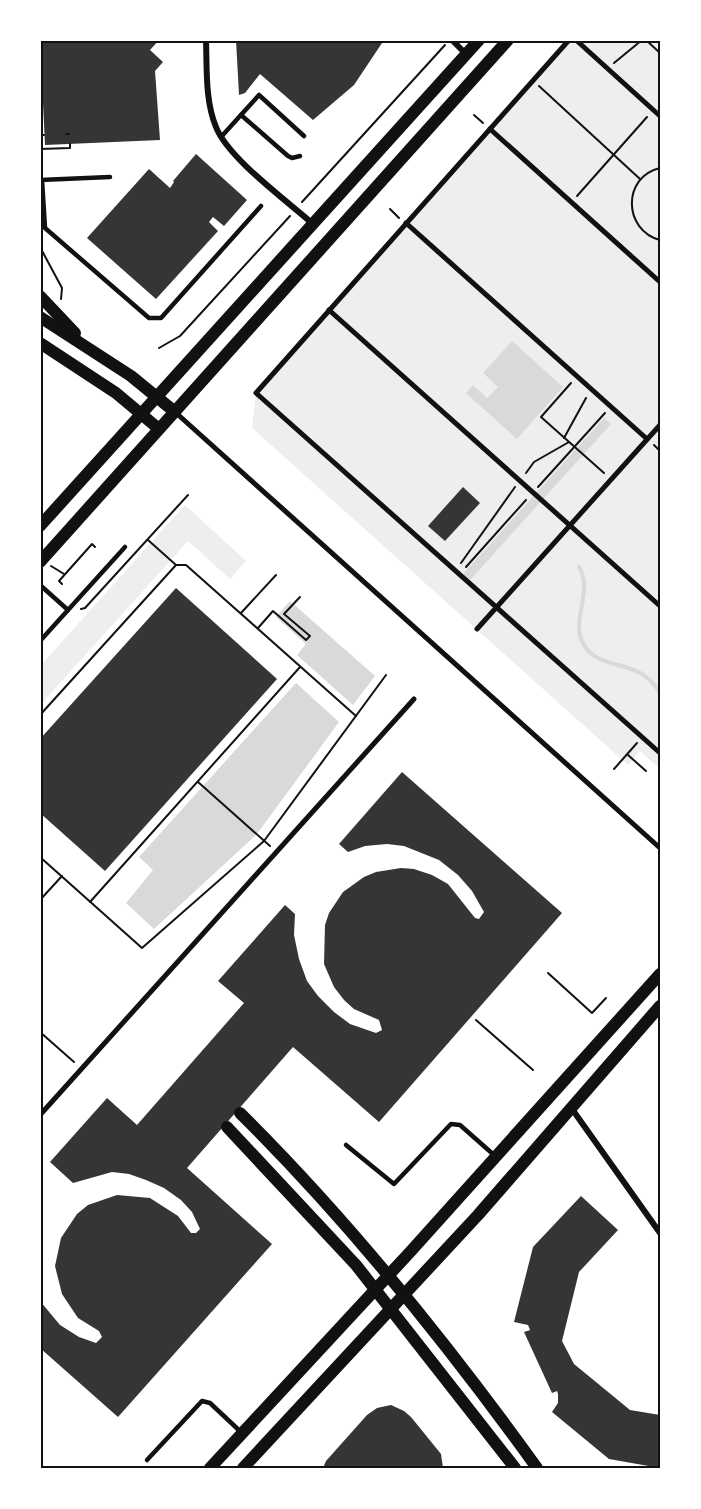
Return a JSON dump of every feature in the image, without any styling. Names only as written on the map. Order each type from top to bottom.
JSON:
[{"type":"main road","points":[[40,526],[479,40]]},
{"type":"main road","points":[[40,562],[508,40]]},
{"type":"main road","points":[[40,296],[95,353]]},
{"type":"main road","points":[[40,316],[156,396],[175,412]]},
{"type":"main road","points":[[40,343],[111,390],[159,429]]},
{"type":"main road","points":[[210,1468],[496,1157],[660,974]]},
{"type":"main road","points":[[243,1468],[572,1109],[660,1006]]},
{"type":"main road","points":[[240,1113],[315,1188],[469,1375],[537,1468]]},
{"type":"main road","points":[[227,1127],[321,1225],[375,1288],[515,1468]]},
{"type":"street","points":[[206,40],[210,102],[221,137],[234,153],[313,224]]},
{"type":"street","points":[[451,40],[467,54]]},
{"type":"street","points":[[569,40],[256,393],[660,753]]},
{"type":"street","points":[[576,40],[660,116]]},
{"type":"street","points":[[490,129],[660,282]]},
{"type":"street","points":[[406,224],[647,439]]},
{"type":"street","points":[[329,310],[660,606]]},
{"type":"street","points":[[175,412],[660,848]]},
{"type":"street","points":[[477,629],[660,425]]},
{"type":"street","points":[[40,1115],[414,699]]},
{"type":"street","points":[[572,1109],[660,1233]]},
{"type":"lane","points":[[221,137],[259,95],[304,136]]},
{"type":"lane","points":[[241,115],[288,156],[292,158],[300,156]]},
{"type":"lane","points":[[110,177],[41,180],[45,228],[149,318],[161,318],[261,206]]},
{"type":"lane","points":[[40,641],[125,547]]},
{"type":"lane","points":[[40,585],[68,610]]},
{"type":"lane","points":[[346,1145],[394,1184],[451,1124],[460,1125],[496,1157]]},
{"type":"lane","points":[[147,1460],[202,1401],[210,1403],[242,1433]]},
{"type":"path","points":[[159,348],[180,336],[451,40]]},
{"type":"path","points":[[608,69],[642,40]]},
{"type":"path","points":[[646,40],[660,53]]},
{"type":"path","points":[[533,81],[640,179]]},
{"type":"path","points":[[571,202],[654,110]]},
{"type":"path","points":[[474,115],[490,129]]},
{"type":"path","points":[[40,149],[70,148],[70,144]]},
{"type":"path","points":[[660,168],[640,179],[632,196],[632,214],[642,230],[660,240]]},
{"type":"path","points":[[390,209],[406,224]]},
{"type":"path","points":[[40,247],[62,288],[61,299]]},
{"type":"path","points":[[577,376],[541,417],[611,479]]},
{"type":"path","points":[[564,438],[591,389]]},
{"type":"path","points":[[456,571],[534,462],[569,442]]},
{"type":"path","points":[[68,610],[85,608],[188,495]]},
{"type":"path","points":[[148,540],[176,566]]},
{"type":"path","points":[[60,582],[93,546]]},
{"type":"path","points":[[40,715],[176,566],[186,565],[356,716]]},
{"type":"path","points":[[242,613],[276,575]]},
{"type":"path","points":[[258,628],[273,611],[306,640],[310,636],[284,614],[300,597]]},
{"type":"path","points":[[90,902],[301,667]]},
{"type":"path","points":[[40,857],[142,948],[264,841],[386,675]]},
{"type":"path","points":[[614,769],[642,737]]},
{"type":"path","points":[[627,754],[646,771]]},
{"type":"path","points":[[197,782],[276,852]]},
{"type":"path","points":[[40,900],[62,876]]},
{"type":"path","points":[[548,973],[592,1013],[606,998]]},
{"type":"path","points":[[476,1020],[533,1070]]},
{"type":"path","points":[[40,1032],[82,1069]]},
{"type":"shaded area","points":[[569,41],[660,41],[660,769],[640,751],[628,765],[252,428],[256,393]]},
{"type":"shaded area","points":[[512,341],[563,387],[517,439],[466,393],[473,385],[487,398],[498,387],[483,373]]},
{"type":"shaded area","points":[[604,418],[611,424],[470,580],[463,574]]},
{"type":"shaded area","points":[[185,505],[246,561],[230,579],[188,541],[41,704],[41,665]]},
{"type":"shaded area","points":[[290,601],[375,676],[353,705],[297,655],[306,644],[276,617]]},
{"type":"shaded area","points":[[296,683],[339,722],[257,834],[154,929],[126,903],[153,870],[139,857]]},
{"type":"building","points":[[40,40],[159,40],[150,50],[163,62],[155,71],[160,140],[45,145]]},
{"type":"building","points":[[236,40],[384,40],[354,85],[313,120],[260,74],[245,93],[239,95]]},
{"type":"building","points":[[196,154],[247,200],[224,226],[213,217],[209,222],[218,231],[156,299],[87,238],[149,169],[170,188],[173,181]]},
{"type":"building","points":[[463,487],[480,503],[445,541],[428,526]]},
{"type":"building","points":[[176,588],[277,679],[105,871],[40,813],[40,739]]},
{"type":"building","points":[[402,772],[562,913],[379,1122],[293,1047],[187,1168],[272,1244],[118,1417],[40,1348],[40,1301],[60,1325],[79,1337],[96,1343],[102,1337],[99,1331],[78,1318],[62,1294],[55,1266],[61,1238],[77,1214],[88,1205],[117,1195],[150,1198],[178,1216],[191,1233],[196,1233],[200,1229],[192,1212],[181,1200],[164,1188],[129,1174],[112,1172],[73,1183],[50,1162],[107,1098],[137,1125],[244,1003],[218,981],[285,905],[295,914],[294,935],[299,959],[307,981],[318,996],[350,1024],[376,1033],[382,1030],[379,1020],[354,1009],[344,1000],[334,987],[324,964],[325,925],[329,913],[343,892],[364,877],[376,872],[401,868],[414,869],[448,884],[475,918],[479,919],[484,912],[472,891],[458,875],[439,860],[404,846],[387,844],[365,846],[348,852],[339,844]]},
{"type":"building","points":[[581,1196],[618,1230],[579,1272],[562,1341],[574,1364],[630,1410],[660,1415],[660,1468],[609,1459],[552,1412],[558,1403],[557,1391],[552,1393],[524,1332],[530,1330],[528,1325],[514,1322],[533,1247]]},
{"type":"building","points":[[391,1405],[411,1417],[441,1454],[443,1468],[323,1468],[326,1461],[367,1415],[377,1408]]},
{"type":"waterway","points":[[579,567],[584,587],[579,628],[586,648],[602,660],[642,674],[660,693]]}]
